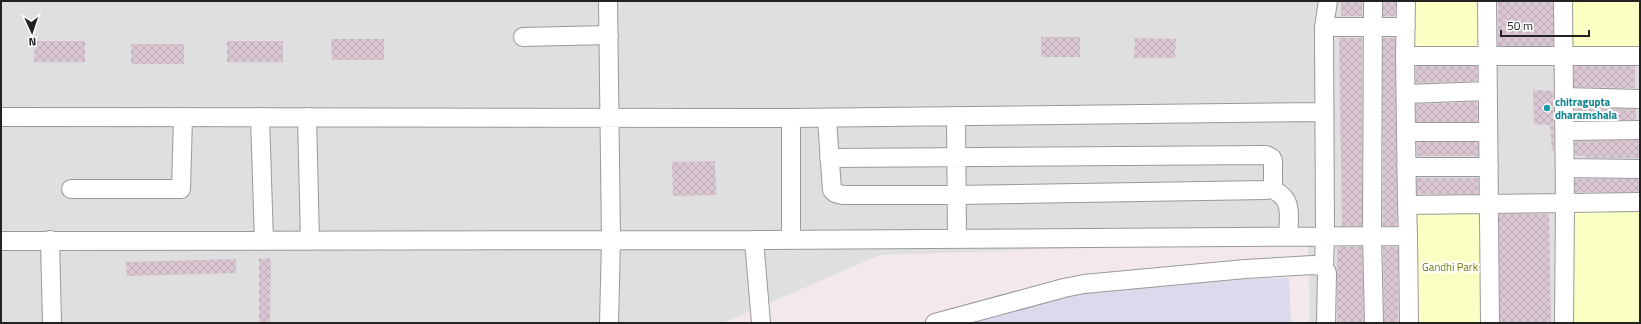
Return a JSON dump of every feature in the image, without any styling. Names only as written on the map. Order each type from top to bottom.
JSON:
[{"type":"street","points":[[608,1],[611,240],[609,323]]},
{"type":"street","points":[[1326,323],[1327,273],[1324,266],[1324,27],[1328,1]]},
{"type":"street","points":[[1373,1],[1372,236],[1374,323]]},
{"type":"street","points":[[1406,1],[1406,167],[1409,323]]},
{"type":"street","points":[[1487,1],[1490,323]]},
{"type":"street","points":[[1563,1],[1566,131],[1564,323]]},
{"type":"street","points":[[1324,27],[1406,27]]},
{"type":"street","points":[[523,37],[609,35]]},
{"type":"street","points":[[1406,56],[1640,56]]},
{"type":"street","points":[[1406,94],[1487,91]]},
{"type":"street","points":[[1565,97],[1640,99]]},
{"type":"street","points":[[1,117],[827,119],[1324,112]]},
{"type":"street","points":[[956,116],[957,239]]},
{"type":"street","points":[[71,189],[181,189],[183,117]]},
{"type":"street","points":[[260,117],[264,241]]},
{"type":"street","points":[[307,118],[310,241]]},
{"type":"street","points":[[791,118],[791,240]]},
{"type":"street","points":[[827,119],[832,190],[839,195],[957,195],[1266,190],[1271,188]]},
{"type":"street","points":[[1566,131],[1640,130]]},
{"type":"street","points":[[1406,132],[1488,132]]},
{"type":"street","points":[[829,158],[1266,155],[1272,158],[1273,161],[1273,182],[1271,188]]},
{"type":"street","points":[[1406,167],[1489,167]]},
{"type":"street","points":[[1565,168],[1640,169]]},
{"type":"street","points":[[1271,188],[1281,195],[1286,201],[1288,210],[1288,236]]},
{"type":"street","points":[[1407,205],[1640,202]]},
{"type":"street","points":[[1,241],[791,240],[1408,236]]},
{"type":"street","points":[[50,240],[52,323]]},
{"type":"street","points":[[754,240],[761,323]]},
{"type":"street","points":[[935,323],[1064,288],[1090,283],[1313,264],[1324,266]]},
{"type":"shaded area","points":[[1,1],[1640,1],[1640,323],[1310,323],[1308,240],[880,255],[723,323],[1,323]]},
{"type":"shaded area","points":[[1289,278],[1291,323],[918,323],[1056,284]]},
{"type":"green space","points":[[1411,1],[1483,1],[1483,52],[1410,51]]},
{"type":"green space","points":[[1571,1],[1640,1],[1640,48],[1571,51]]},
{"type":"green space","points":[[1640,204],[1640,323],[1569,323],[1569,208]]},
{"type":"green space","name":"Gandhi Park","points":[[1486,208],[1486,323],[1414,323],[1413,210]]},
{"type":"building","points":[[1341,1],[1362,1],[1362,16],[1341,16]]},
{"type":"building","points":[[1383,1],[1396,1],[1395,16],[1383,16]]},
{"type":"building","points":[[1498,1],[1553,1],[1553,46],[1498,46]]},
{"type":"building","points":[[1041,37],[1080,37],[1080,57],[1041,57]]},
{"type":"building","points":[[1135,38],[1176,39],[1175,58],[1134,58]]},
{"type":"building","points":[[1339,38],[1362,38],[1362,226],[1342,226]]},
{"type":"building","points":[[1383,38],[1395,38],[1397,226],[1383,226]]},
{"type":"building","points":[[331,39],[384,39],[384,60],[332,60]]},
{"type":"building","points":[[35,41],[85,41],[85,62],[34,62]]},
{"type":"building","points":[[227,41],[283,41],[283,62],[227,62]]},
{"type":"building","points":[[131,44],[184,44],[184,64],[131,64]]},
{"type":"building","points":[[1416,66],[1477,66],[1477,81],[1416,83]]},
{"type":"building","points":[[1574,66],[1635,66],[1635,88],[1574,87]]},
{"type":"building","name":"chitragupta dharamshala","points":[[1533,90],[1553,91],[1554,151],[1552,151],[1550,125],[1534,124]]},
{"type":"building","points":[[1477,102],[1478,122],[1416,122],[1416,104]]},
{"type":"building","points":[[1575,108],[1636,109],[1636,120],[1575,120]]},
{"type":"building","points":[[1640,140],[1640,158],[1592,158],[1575,155],[1575,141]]},
{"type":"building","points":[[1417,142],[1478,142],[1478,156],[1417,156]]},
{"type":"building","points":[[715,161],[716,195],[673,196],[672,162]]},
{"type":"building","points":[[1417,178],[1478,178],[1478,194],[1417,194]]},
{"type":"building","points":[[1575,179],[1640,179],[1640,192],[1575,192]]},
{"type":"building","points":[[1499,214],[1549,214],[1551,323],[1500,323]]},
{"type":"building","points":[[1337,247],[1362,247],[1364,323],[1337,323]]},
{"type":"building","points":[[1383,247],[1398,247],[1398,323],[1384,323]]},
{"type":"building","points":[[271,258],[270,323],[259,323],[259,259]]},
{"type":"building","points":[[236,259],[236,273],[127,276],[126,262]]},
{"type":"place","name":"chitragupta dharamshala","points":[[1547,108]]}]
